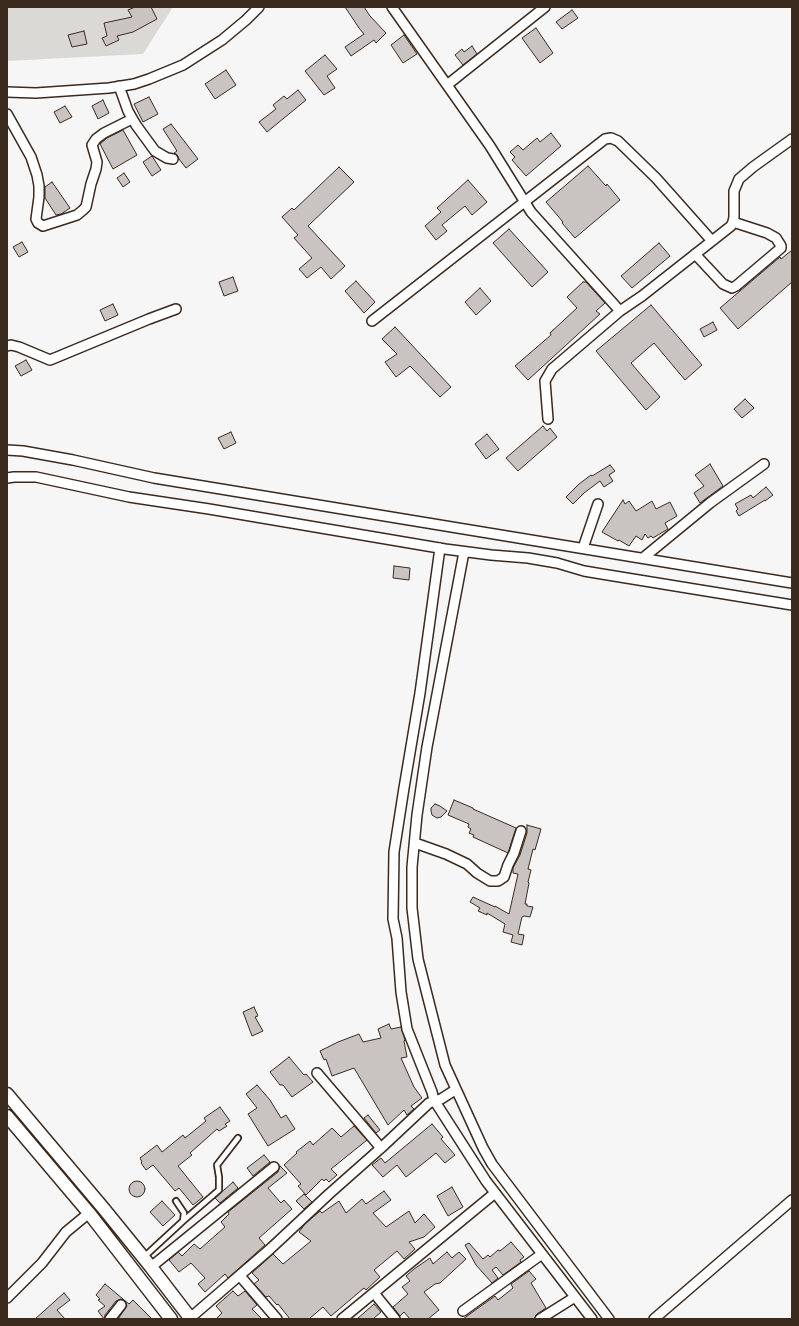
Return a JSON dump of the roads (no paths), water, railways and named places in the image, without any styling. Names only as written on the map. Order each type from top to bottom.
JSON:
[{"type":"street","points":[[7,92],[36,93],[119,86],[149,80],[183,65],[222,40],[259,7]]},
{"type":"street","points":[[392,7],[490,146],[530,212],[620,311]]},
{"type":"street","points":[[447,86],[545,7]]},
{"type":"street","points":[[119,86],[132,119],[155,151],[167,158],[173,159]]},
{"type":"street","points":[[7,114],[31,157],[37,175],[39,197],[36,219],[38,223],[43,226],[77,215],[86,207],[97,162],[92,147],[93,142],[104,133],[132,119]]},
{"type":"street","points":[[372,320],[605,139],[611,138],[618,141],[656,178],[712,241]]},
{"type":"street","points":[[548,419],[545,381],[552,369],[620,311],[642,296],[712,241],[733,222],[734,192],[739,179],[792,139]]},
{"type":"street","points":[[695,254],[723,284],[732,288],[781,248],[776,238],[767,233],[733,222]]},
{"type":"street","points":[[7,346],[11,345],[19,347],[50,360],[176,309]]},
{"type":"street","points":[[7,450],[24,451],[73,460],[154,478],[792,583]]},
{"type":"street","points":[[643,558],[710,504],[764,464]]},
{"type":"street","points":[[7,478],[36,477],[129,497],[442,548],[528,558],[557,563],[592,572],[792,605]]},
{"type":"street","points":[[583,548],[598,504]]},
{"type":"street","points":[[442,548],[394,852],[393,907],[401,992],[407,1029],[432,1092],[486,1181],[592,1319]]},
{"type":"street","points":[[462,551],[427,747],[417,815],[412,868],[412,908],[418,959],[453,1091],[476,1136],[492,1164],[609,1319]]},
{"type":"street","points":[[415,844],[446,854],[467,864],[477,873],[490,881],[498,881],[504,878],[521,831]]},
{"type":"street","points":[[316,1073],[381,1148]]},
{"type":"street","points":[[7,1094],[147,1262],[190,1319],[300,1223],[329,1194],[429,1103],[453,1091]]},
{"type":"street","points":[[7,1116],[89,1212],[172,1319]]},
{"type":"street","points":[[147,1262],[274,1167]]},
{"type":"street","points":[[342,1319],[494,1193]]},
{"type":"street","points":[[654,1319],[792,1200]]},
{"type":"street","points":[[7,1298],[42,1263],[66,1232],[89,1212]]},
{"type":"street","points":[[463,1310],[542,1254]]},
{"type":"street","points":[[240,1276],[277,1319]]},
{"type":"street","points":[[374,1293],[395,1319]]},
{"type":"street","points":[[540,1319],[575,1297]]},
{"type":"street","points":[[110,1319],[122,1305]]},
{"type":"lane","points":[[147,1262],[183,1221],[219,1190],[220,1177],[217,1165],[238,1138]]},
{"type":"lane","points":[[176,1201],[184,1213],[183,1221]]}]
